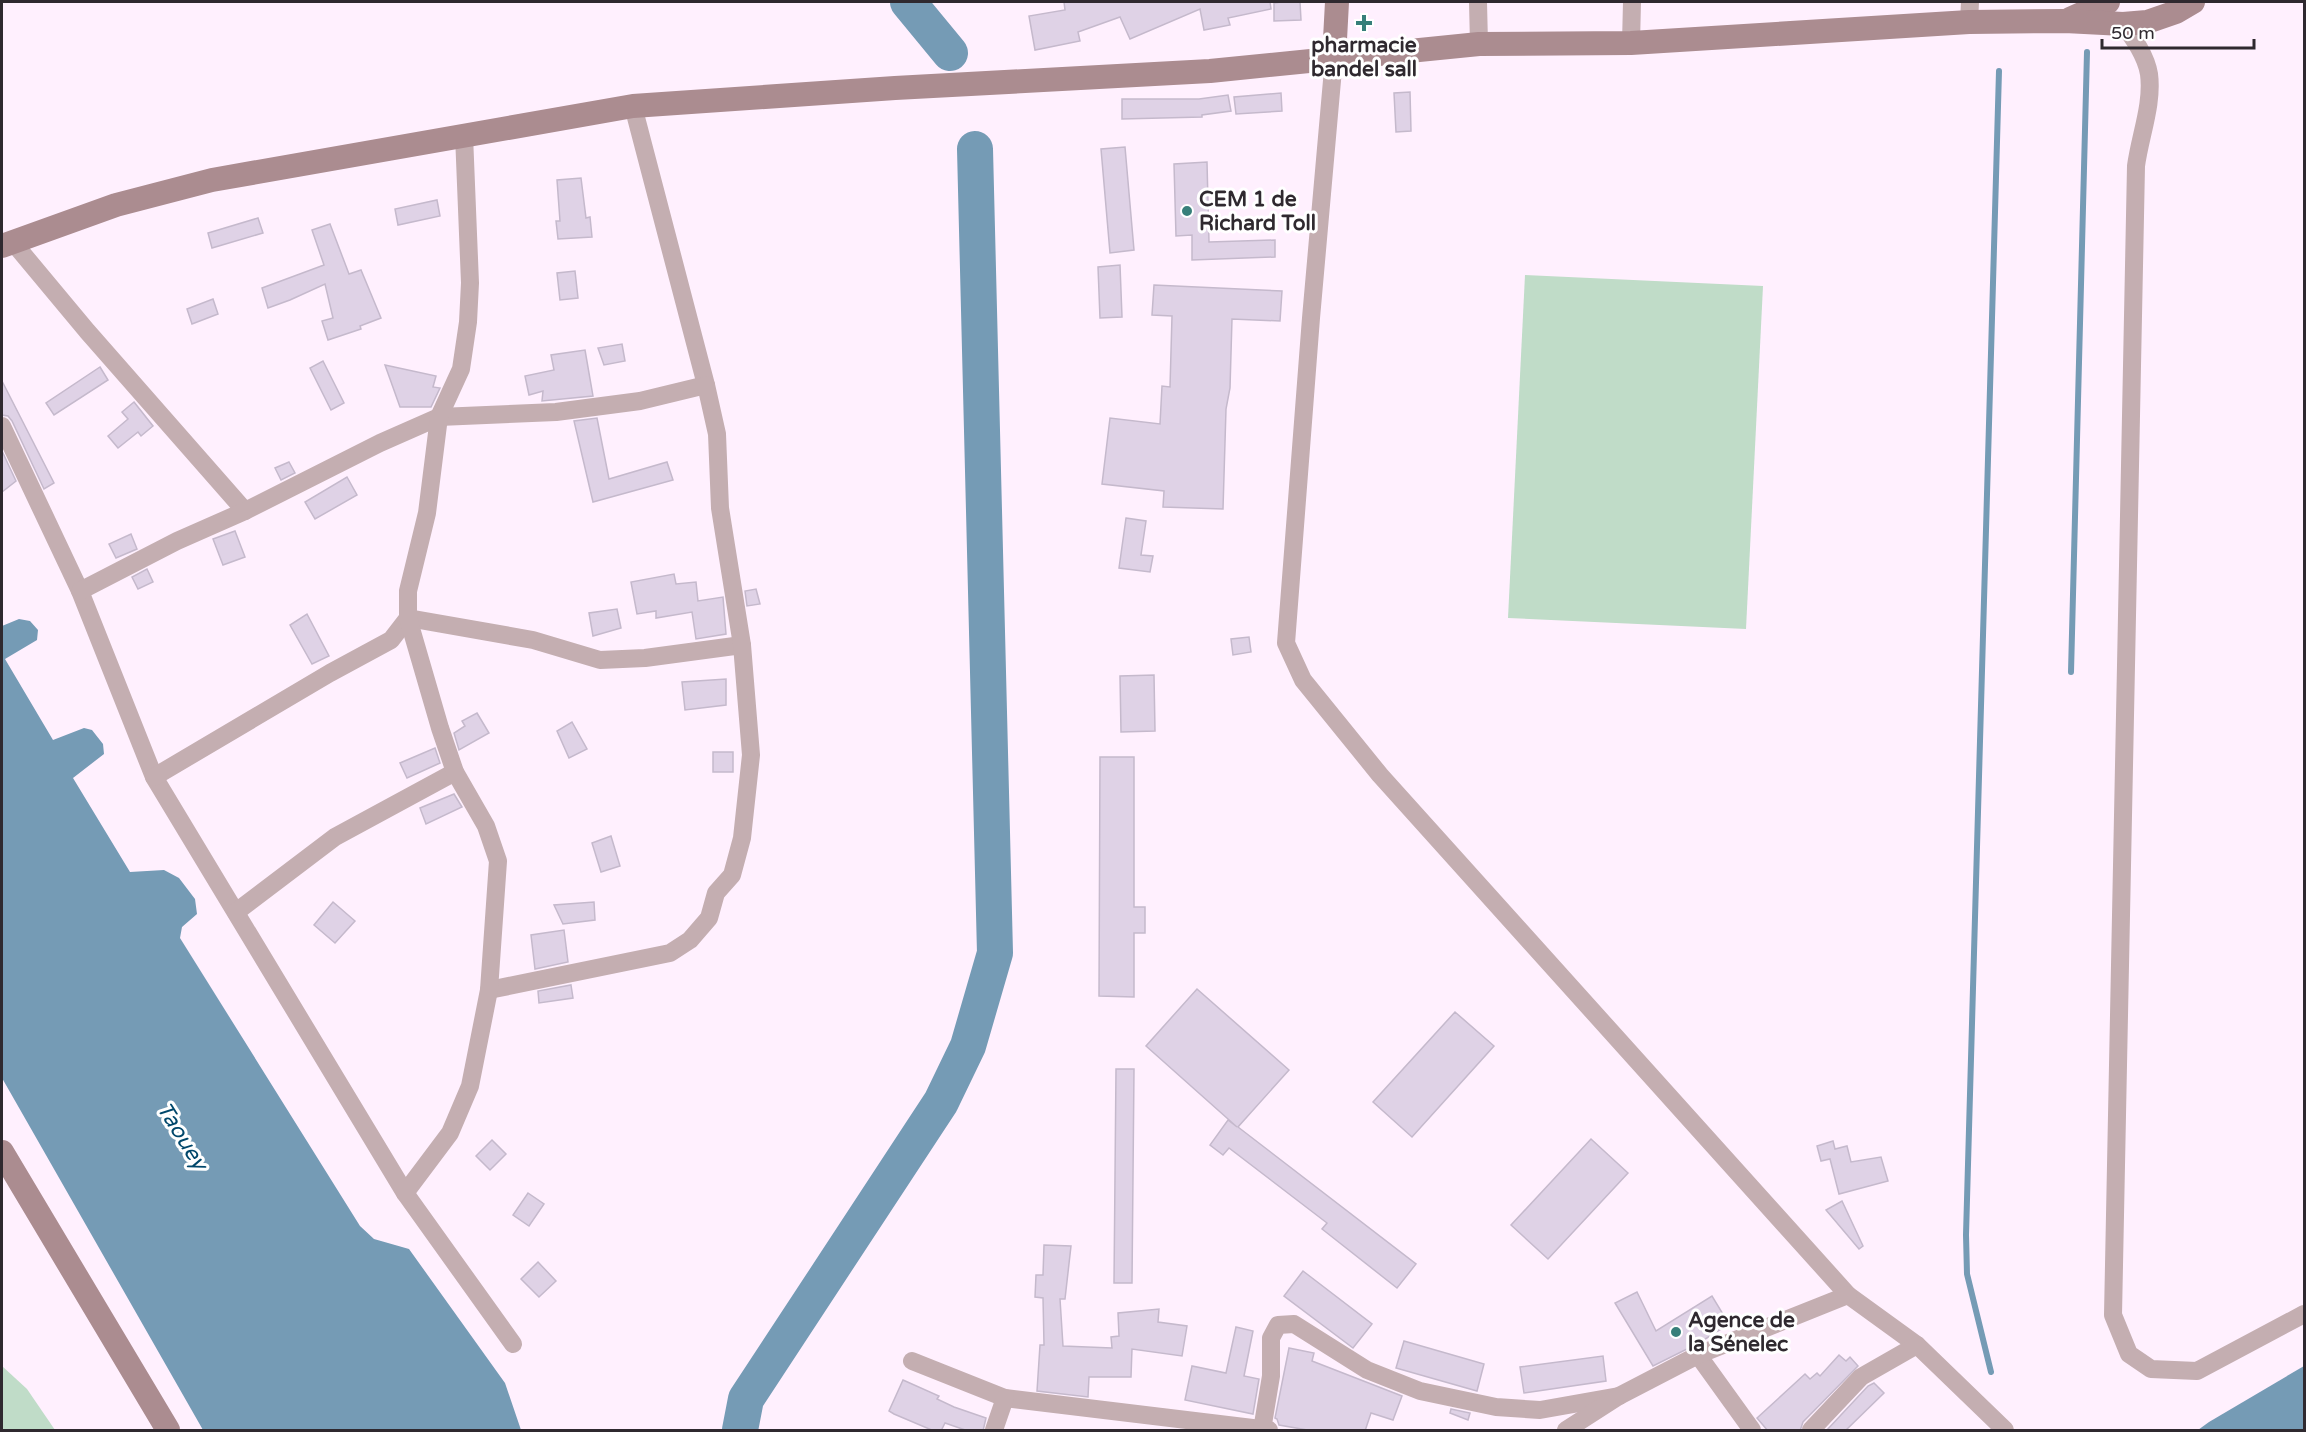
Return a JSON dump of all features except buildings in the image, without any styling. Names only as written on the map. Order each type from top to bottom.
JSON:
[{"type":"street","points":[[1337,2],[1286,643],[1304,680],[1380,775],[1848,1295],[1917,1345],[2005,1431]]},
{"type":"street","points":[[1478,2],[1479,44]]},
{"type":"street","points":[[1631,43],[1632,2]]},
{"type":"street","points":[[2065,21],[2108,2]]},
{"type":"street","points":[[245,511],[7,243],[116,205],[212,180],[633,106],[895,88],[1210,71],[1479,44],[1631,43],[1970,12],[2123,24],[2147,22],[2176,12],[2193,2]]},
{"type":"street","points":[[2123,24],[2137,43],[2149,72],[2149,95],[2136,166],[2113,1315],[2129,1354],[2151,1369],[2197,1371],[2304,1314]]},
{"type":"street","points":[[489,990],[670,953],[690,940],[709,918],[716,893],[732,875],[742,838],[751,756],[742,645],[720,508],[717,434],[633,106]]},
{"type":"street","points":[[405,1193],[450,1133],[470,1086],[489,990],[498,861],[486,826],[455,772],[408,618],[408,591],[427,513],[439,417],[461,369],[468,322],[470,283],[464,135]]},
{"type":"street","points":[[80,591],[177,541],[245,511],[380,443],[439,417],[556,412],[640,401],[706,385]]},
{"type":"street","points":[[2,426],[80,591],[154,777],[405,1193],[513,1344]]},
{"type":"street","points":[[408,618],[533,640],[600,660],[645,658],[742,645]]},
{"type":"street","points":[[154,777],[330,673],[391,640],[408,618]]},
{"type":"street","points":[[236,912],[334,837],[455,772]]},
{"type":"street","points":[[2,1152],[168,1431]]},
{"type":"street","points":[[1566,1431],[1619,1396],[1698,1355],[1848,1295]]},
{"type":"street","points":[[912,1361],[1005,1398],[1264,1430],[1270,1376],[1271,1338],[1278,1325],[1294,1324],[1367,1370],[1420,1391],[1496,1407],[1539,1410],[1619,1396]]},
{"type":"street","points":[[1811,1431],[1861,1377],[1917,1345]]},
{"type":"street","points":[[1698,1355],[1752,1431]]},
{"type":"street","points":[[994,1431],[1005,1398]]},
{"type":"green space","points":[[1525,275],[1763,286],[1746,629],[1508,618]]},
{"type":"green space","points":[[2,1366],[27,1389],[55,1430],[2,1430]]},
{"type":"water","name":"Taouey","points":[[19,619],[30,621],[38,630],[37,640],[5,659],[53,740],[84,728],[92,730],[103,744],[104,754],[73,778],[130,872],[164,870],[179,878],[195,899],[197,914],[182,927],[180,938],[360,1226],[374,1239],[409,1249],[505,1383],[521,1430],[203,1430],[2,1078],[2,626]]},
{"type":"water","points":[[2304,1366],[2304,1430],[2198,1430],[2209,1422]]},
{"type":"waterway","points":[[908,2],[950,53]]},
{"type":"waterway","points":[[2071,672],[2087,52]]},
{"type":"waterway","points":[[1991,1372],[1967,1274],[1966,1235],[1999,71]]},
{"type":"waterway","points":[[740,1430],[746,1399],[941,1102],[968,1046],[995,953],[975,149]]},
{"type":"place","name":"pharmacie bandel sall","points":[[1364,23]]},
{"type":"place","name":"CEM 1 de Richard Toll","points":[[1187,211]]},
{"type":"place","name":"Agence de la Sénelec","points":[[1676,1332]]}]
